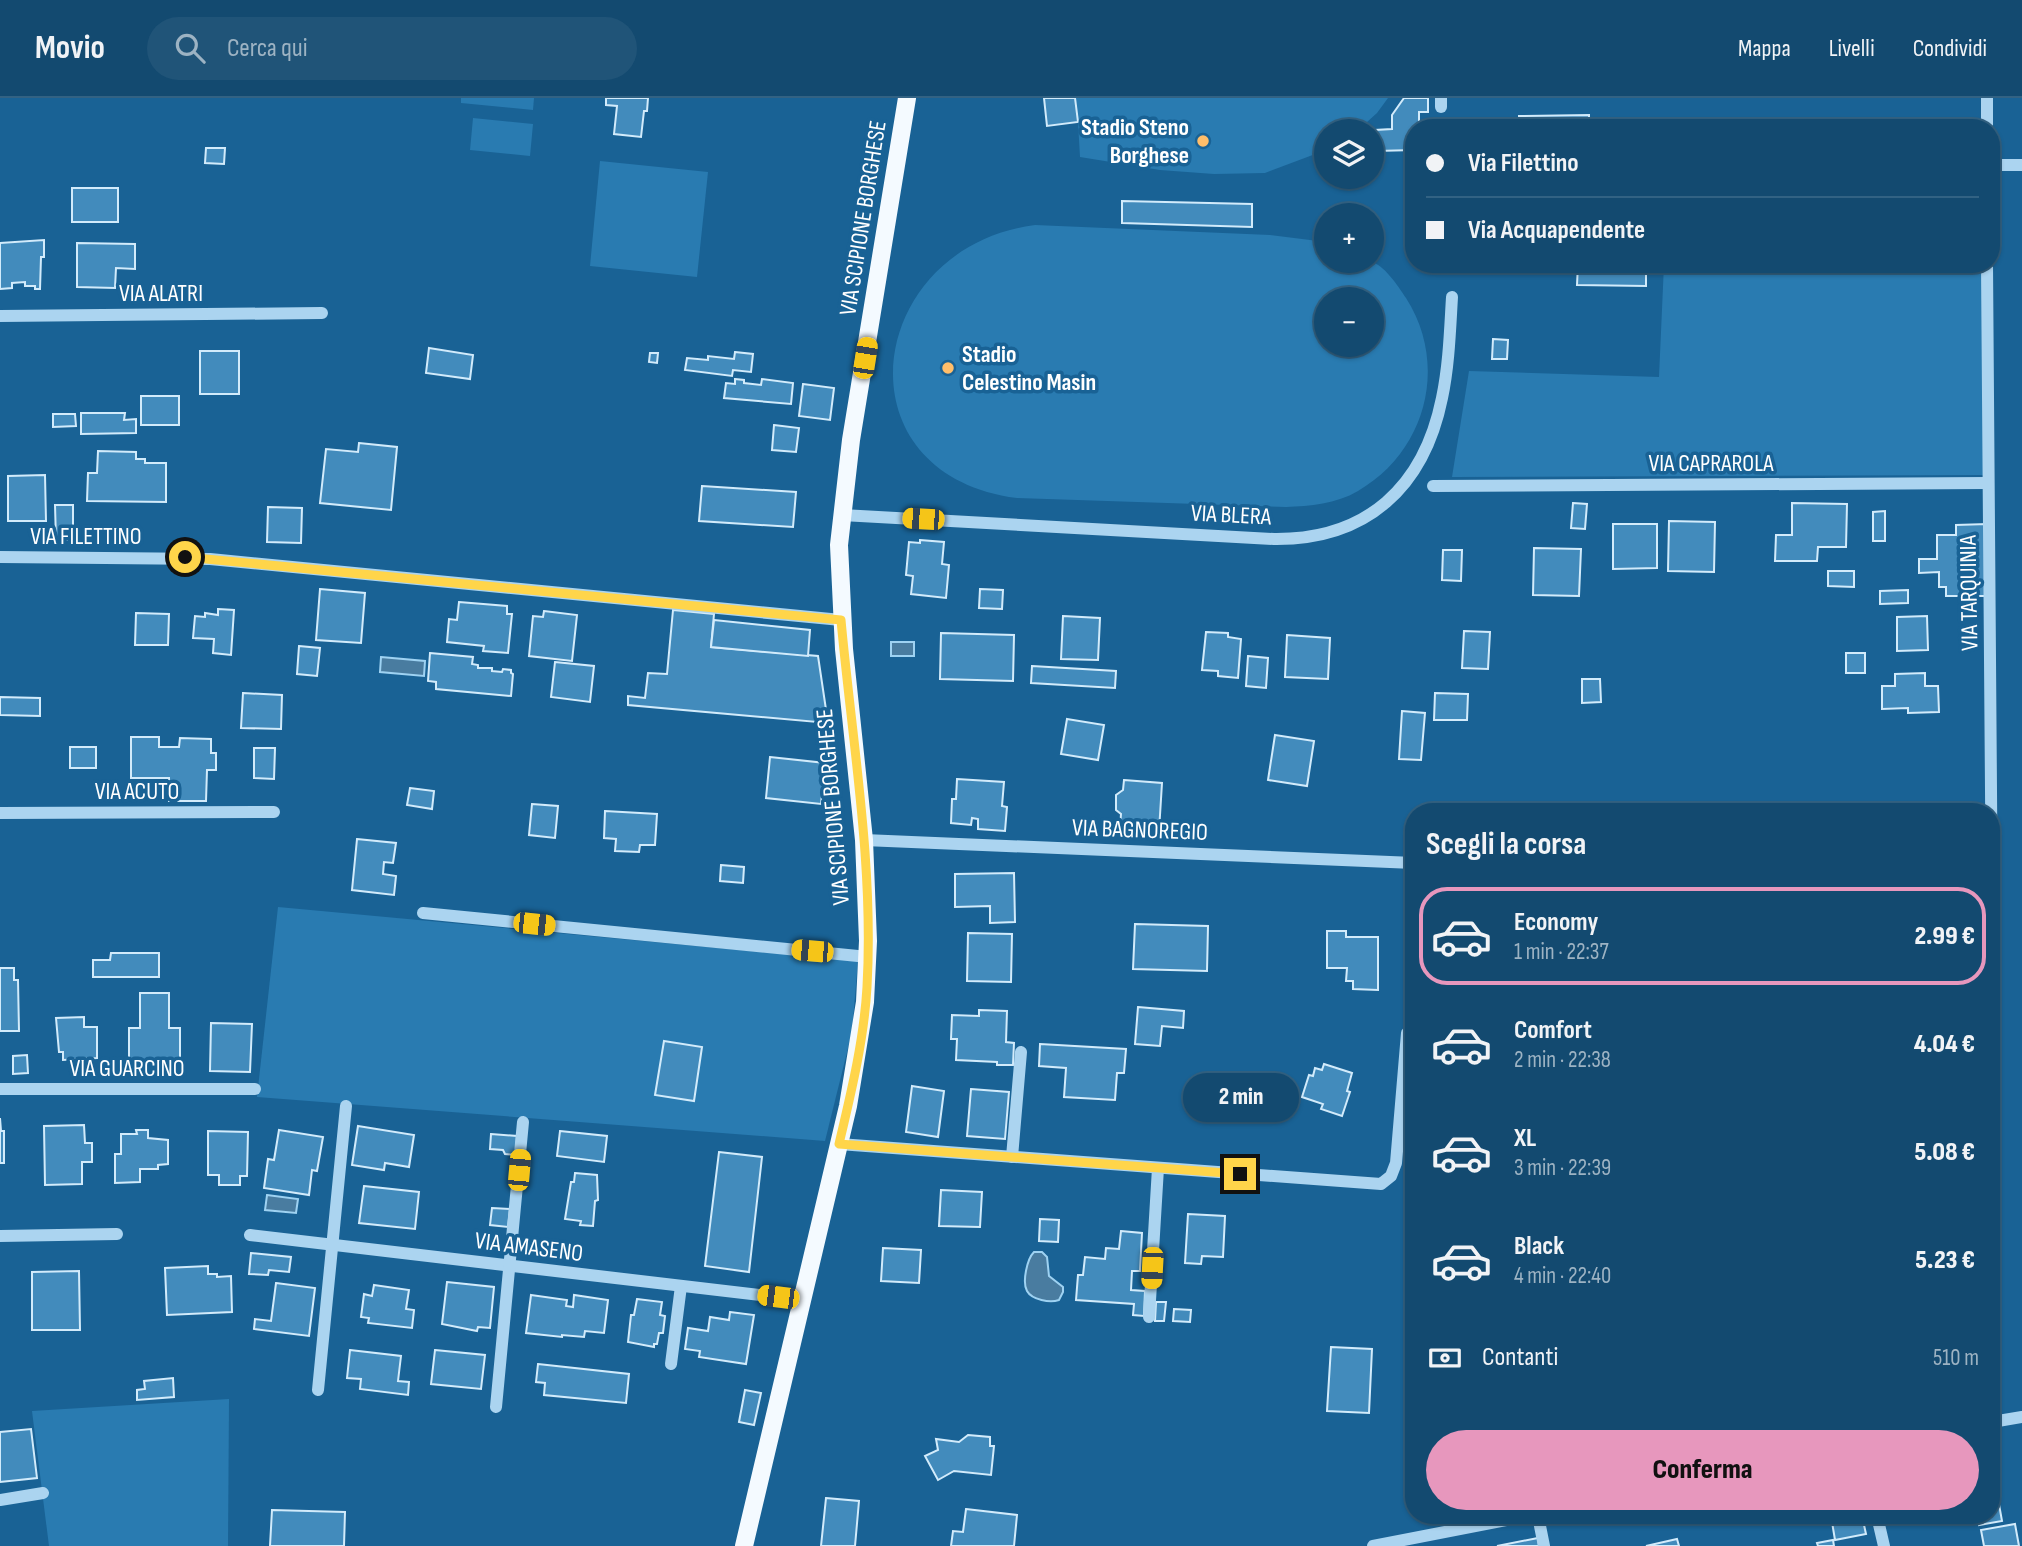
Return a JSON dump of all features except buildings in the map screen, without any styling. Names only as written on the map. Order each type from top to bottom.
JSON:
[{"type":"main road","name":"VIA SCIPIONE BORGHESE","points":[[744,1546],[839,1144],[861,1037],[868,957],[864,840],[841,620],[839,557],[851,440],[907,98]]},
{"type":"street","points":[[1987,98],[1987,119]]},
{"type":"street","points":[[2000,165],[2022,165]]},
{"type":"street","name":"VIA TARQUINIA","points":[[1987,273],[1991,803]]},
{"type":"street","name":"VIA BLERA","points":[[842,515],[1274,538],[1309,537],[1344,528],[1364,519],[1399,491],[1430,441],[1444,390],[1452,297]]},
{"type":"street","name":"VIA ALATRI","points":[[0,316],[322,313]]},
{"type":"street","name":"VIA CAPRAROLA","points":[[1433,486],[1989,483]]},
{"type":"street","name":"VIA FILETTINO","points":[[0,557],[164,556],[222,559],[841,620]]},
{"type":"street","name":"VIA ACUTO","points":[[0,813],[274,812]]},
{"type":"street","name":"VIA BAGNOREGIO","points":[[864,840],[1405,863]]},
{"type":"street","points":[[423,913],[868,957]]},
{"type":"street","points":[[1012,1157],[1021,1052]]},
{"type":"street","points":[[839,1144],[1377,1185],[1386,1181],[1396,1163],[1405,1057]]},
{"type":"street","name":"VIA GUARCINO","points":[[0,1089],[255,1090]]},
{"type":"street","points":[[318,1390],[346,1106]]},
{"type":"street","points":[[496,1407],[523,1122]]},
{"type":"street","points":[[1149,1317],[1158,1168]]},
{"type":"street","points":[[0,1236],[117,1234]]},
{"type":"street","name":"VIA AMASENO","points":[[250,1236],[802,1300]]},
{"type":"street","points":[[671,1364],[681,1286]]},
{"type":"street","points":[[2000,1421],[2022,1417]]},
{"type":"street","points":[[0,1500],[43,1493]]},
{"type":"street","points":[[1458,1524],[1458,1529]]},
{"type":"street","points":[[1373,1546],[1485,1524]]},
{"type":"street","points":[[1540,1524],[1544,1546]]},
{"type":"street","points":[[1879,1524],[1884,1546]]},
{"type":"shaded area","points":[[461,98],[534,98],[533,110],[461,103]]},
{"type":"shaded area","name":"Stadio Steno Borghese","points":[[1044,98],[1388,98],[1370,119],[1314,119],[1314,155],[1265,173],[1214,174],[1160,170],[1080,157],[1078,122],[1047,126]]},
{"type":"shaded area","points":[[473,118],[533,124],[530,156],[470,150]]},
{"type":"shaded area","points":[[600,161],[708,172],[697,277],[590,266]]},
{"type":"shaded area","points":[[1035,225],[1270,235],[1314,240],[1314,273],[1384,273],[1384,270],[1406,298],[1419,324],[1426,351],[1428,378],[1424,405],[1400,454],[1381,474],[1358,491],[1332,502],[1286,507],[1017,498],[958,480],[919,448],[897,407],[894,361],[906,315],[935,274],[978,242]]},
{"type":"shaded area","points":[[1664,273],[1983,273],[1984,475],[1452,477],[1469,371],[1659,377]]},
{"type":"shaded area","points":[[891,642],[914,642],[914,656],[891,656]]},
{"type":"shaded area","points":[[381,657],[425,661],[424,676],[380,672]]},
{"type":"shaded area","points":[[278,907],[858,961],[852,1032],[825,1141],[257,1097]]},
{"type":"shaded area","points":[[267,1195],[298,1199],[296,1213],[265,1210]]},
{"type":"shaded area","points":[[1034,1252],[1042,1252],[1047,1257],[1049,1276],[1063,1287],[1059,1300],[1042,1300],[1027,1291],[1026,1271]]},
{"type":"shaded area","points":[[229,1399],[228,1546],[49,1546],[32,1411]]},
{"type":"place","name":"Stadio Steno Borghese","points":[[1203,141]]},
{"type":"place","name":"Stadio Celestino Masin","points":[[948,368]]},
{"type":"route","points":[[185,557],[841,620],[861,810],[868,941],[867,988],[861,1037],[839,1144],[1240,1174]]}]
